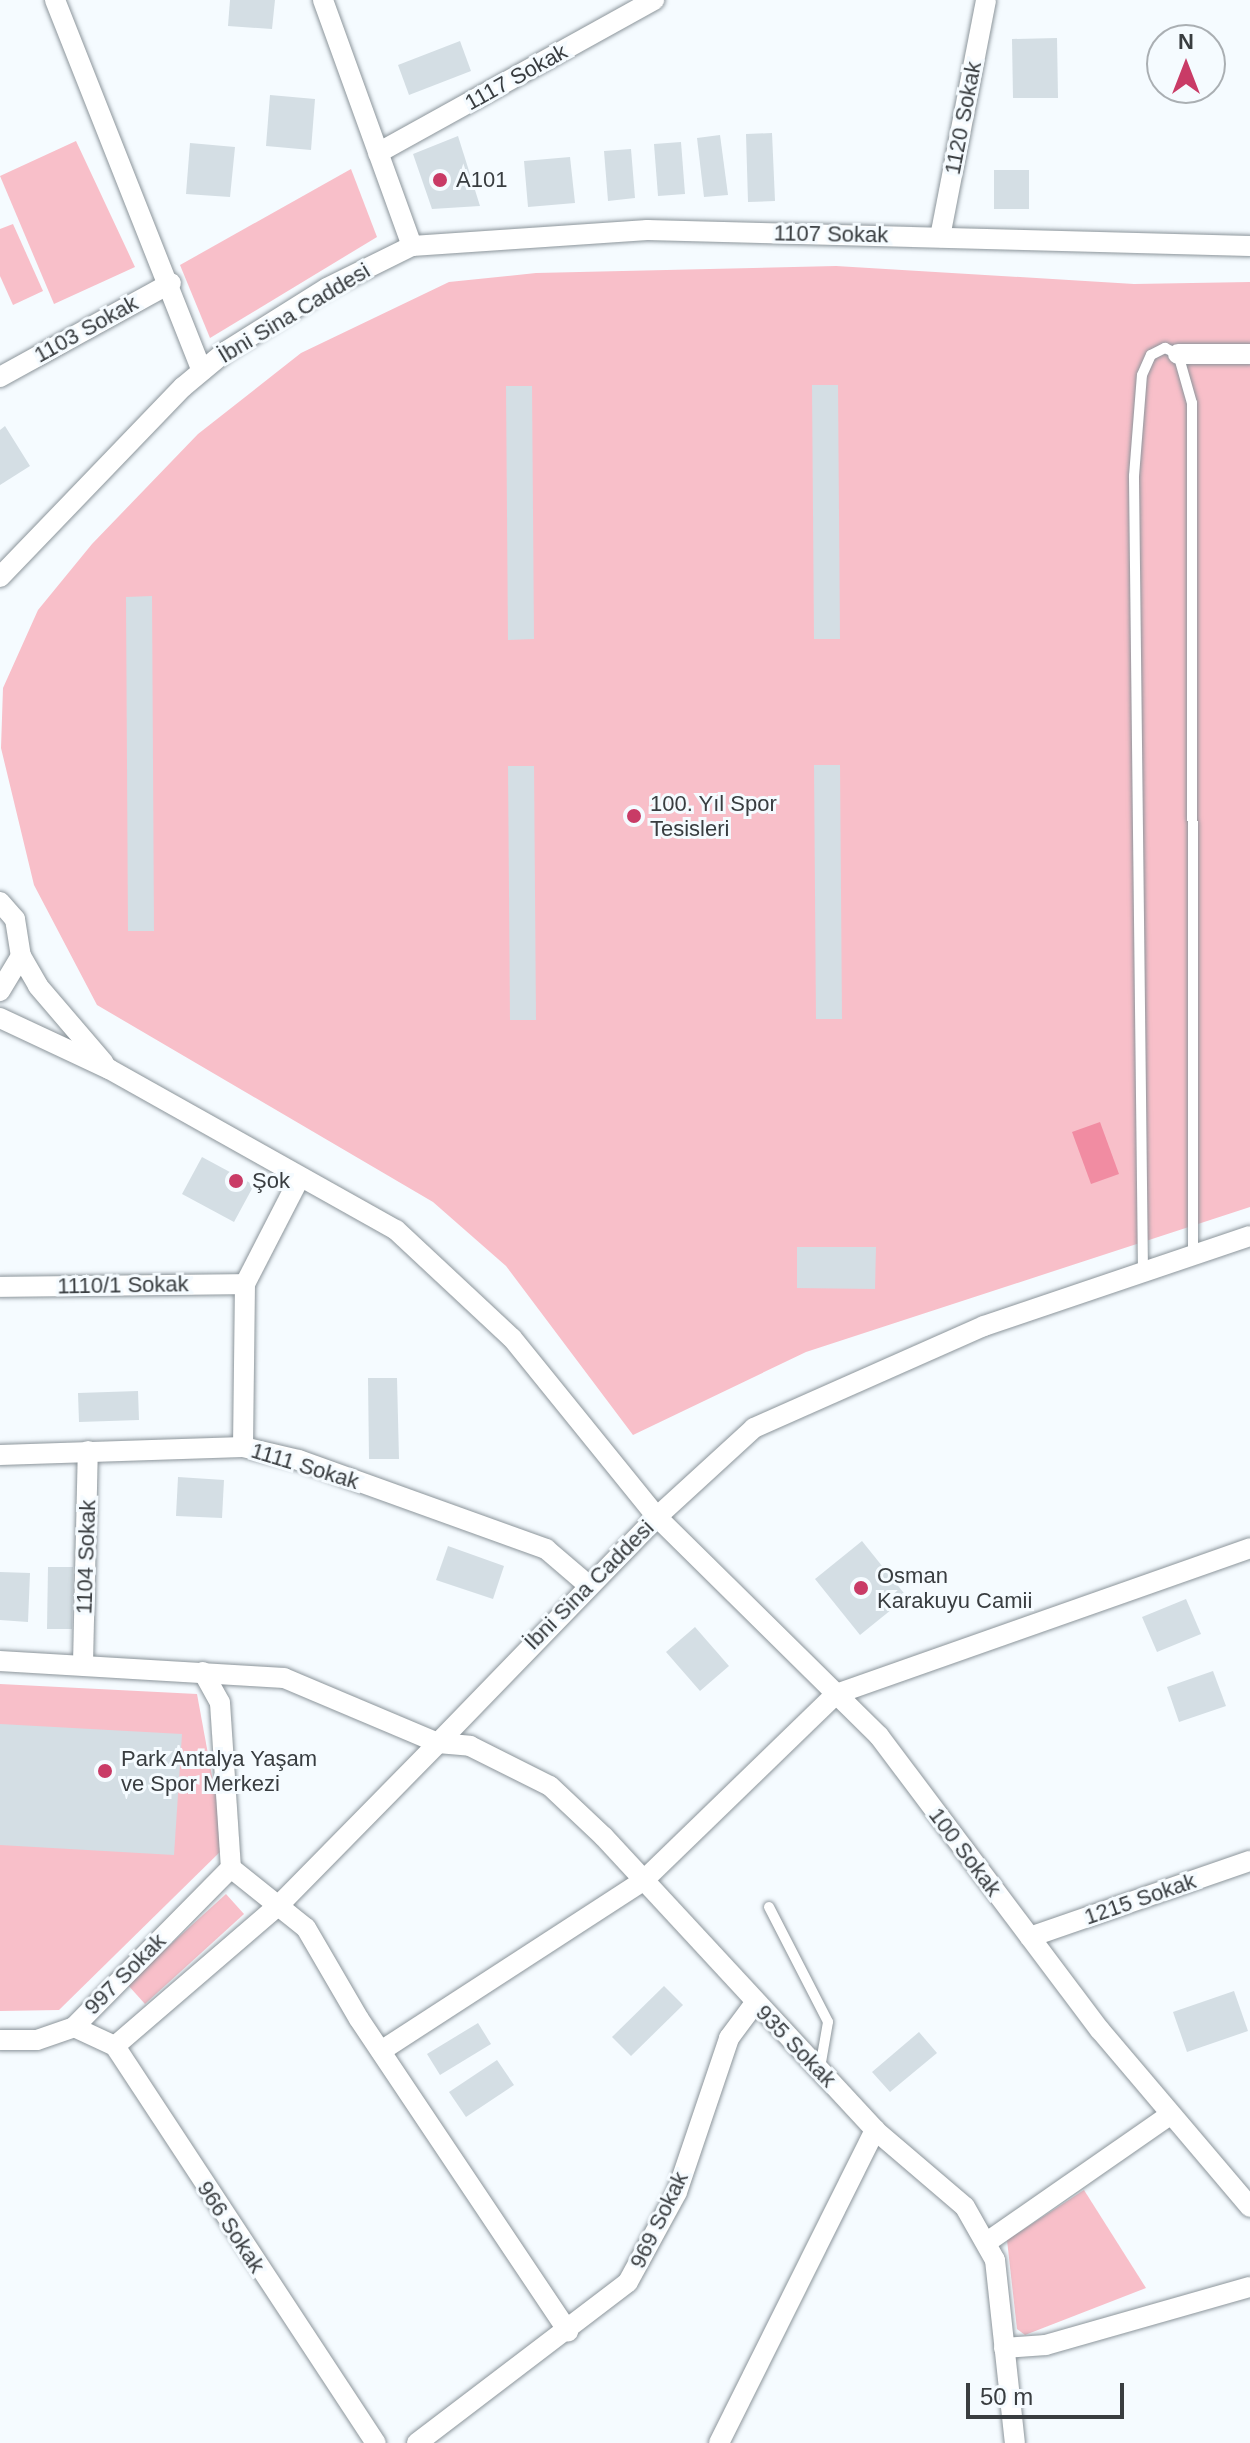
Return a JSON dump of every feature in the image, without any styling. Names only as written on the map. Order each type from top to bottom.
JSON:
[{"type":"street","points":[[55,0],[171,283],[202,371]]},
{"type":"street","points":[[323,0],[412,246]]},
{"type":"street","name":"1117 Sokak","points":[[378,153],[654,0]]},
{"type":"street","name":"1120 Sokak","points":[[940,237],[986,0]]},
{"type":"street","name":"1107 Sokak","points":[[412,246],[647,230],[1250,246]]},
{"type":"street","name":"İbni Sina Caddesi","points":[[0,577],[202,371],[327,288],[412,246]]},
{"type":"street","name":"1103 Sokak","points":[[0,377],[171,283]]},
{"type":"street","points":[[1178,354],[1250,354]]},
{"type":"street","name":"İbni Sina Caddesi","points":[[0,902],[15,919],[21,956],[38,986],[109,1069]]},
{"type":"street","points":[[0,991],[21,956]]},
{"type":"street","name":"İbni Sina Caddesi","points":[[0,1018],[109,1069],[298,1181],[396,1230],[512,1338],[657,1517],[587,1584],[438,1743]]},
{"type":"street","points":[[243,1447],[245,1284],[298,1181]]},
{"type":"street","points":[[657,1517],[754,1428],[984,1326],[1250,1236]]},
{"type":"street","name":"1110/1 Sokak","points":[[0,1287],[245,1284]]},
{"type":"street","name":"1111 Sokak","points":[[0,1455],[243,1447],[299,1460],[546,1549],[587,1584]]},
{"type":"street","name":"1104 Sokak","points":[[83,1664],[88,1451]]},
{"type":"street","name":"100 Sokak","points":[[657,1517],[879,1736],[1168,2116],[1250,2207]]},
{"type":"street","points":[[381,2051],[644,1880],[836,1694],[1250,1548]]},
{"type":"street","points":[[0,1661],[284,1678],[438,1743],[281,1903],[115,2046],[74,2027]]},
{"type":"street","points":[[203,1672],[220,1703],[231,1868],[281,1903],[306,1928],[381,2051],[568,2331]]},
{"type":"street","name":"935 Sokak","points":[[438,1743],[470,1746],[550,1786],[644,1880],[875,2130],[965,2207],[995,2260],[1015,2443]]},
{"type":"street","name":"1215 Sokak","points":[[1030,1937],[1250,1861]]},
{"type":"street","name":"997 Sokak","points":[[0,2040],[37,2040],[74,2027],[231,1868]]},
{"type":"street","name":"969 Sokak","points":[[417,2443],[568,2331],[628,2282],[655,2239],[729,2038],[755,2003]]},
{"type":"street","name":"966 Sokak","points":[[115,2046],[376,2443]]},
{"type":"street","points":[[987,2242],[1168,2116]]},
{"type":"street","points":[[719,2443],[875,2130]]},
{"type":"street","points":[[1004,2348],[1046,2345],[1250,2287]]},
{"type":"lane","points":[[1143,1272],[1134,476],[1142,375],[1151,355],[1165,348],[1178,354],[1192,403],[1193,1255]]},
{"type":"lane","points":[[769,1907],[828,2022],[820,2070]]},
{"type":"shaded area","points":[[76,141],[135,267],[54,304],[0,176]]},
{"type":"shaded area","points":[[351,169],[377,237],[210,338],[180,265]]},
{"type":"shaded area","points":[[13,224],[43,291],[13,305],[0,276],[0,229]]},
{"type":"shaded area","name":"100. Yıl Spor Tesisleri","points":[[836,266],[1134,284],[1250,282],[1250,1207],[806,1352],[633,1435],[506,1266],[433,1202],[97,1005],[34,885],[1,748],[3,688],[38,610],[92,544],[198,434],[301,353],[449,282],[536,273]]},
{"type":"shaded area","points":[[1100,1122],[1119,1174],[1091,1184],[1072,1132]]},
{"type":"shaded area","name":"Park Antalya Yaşam ve Spor Merkezi","points":[[0,1684],[197,1694],[225,1847],[59,2010],[0,2011]]},
{"type":"shaded area","points":[[226,1894],[244,1914],[145,2004],[127,1984]]},
{"type":"shaded area","points":[[1084,2190],[1146,2288],[1025,2335],[1017,2329],[1007,2240]]},
{"type":"building","points":[[230,0],[275,0],[272,29],[228,26]]},
{"type":"building","points":[[1057,38],[1058,98],[1013,98],[1012,39]]},
{"type":"building","points":[[460,41],[471,71],[409,95],[398,65]]},
{"type":"building","points":[[270,95],[315,99],[311,150],[266,146]]},
{"type":"building","points":[[772,133],[775,201],[748,202],[746,134]]},
{"type":"building","points":[[720,135],[728,195],[704,197],[697,138]]},
{"type":"building","points":[[458,136],[480,206],[432,209],[413,154]]},
{"type":"building","points":[[681,142],[685,194],[658,196],[654,144]]},
{"type":"building","points":[[190,143],[235,147],[230,197],[186,194]]},
{"type":"building","points":[[631,149],[635,198],[608,201],[604,151]]},
{"type":"building","points":[[570,157],[575,203],[528,207],[524,161]]},
{"type":"building","points":[[994,170],[1029,170],[1029,209],[994,209]]},
{"type":"building","points":[[812,385],[838,385],[840,639],[814,639]]},
{"type":"building","points":[[506,386],[532,386],[534,639],[508,640]]},
{"type":"building","points":[[5,426],[30,466],[0,485],[0,430]]},
{"type":"building","points":[[152,596],[154,931],[128,931],[126,597]]},
{"type":"building","points":[[814,765],[840,765],[842,1019],[816,1019]]},
{"type":"building","points":[[508,766],[534,766],[536,1020],[510,1020]]},
{"type":"building","points":[[202,1157],[254,1185],[234,1222],[182,1194]]},
{"type":"building","points":[[797,1247],[876,1247],[875,1289],[797,1288]]},
{"type":"building","points":[[368,1378],[397,1378],[399,1459],[369,1459]]},
{"type":"building","points":[[138,1391],[139,1420],[79,1422],[78,1393]]},
{"type":"building","points":[[178,1477],[224,1480],[222,1518],[176,1516]]},
{"type":"building","name":"Osman Karakuyu Camii","points":[[862,1541],[907,1597],[860,1635],[815,1579]]},
{"type":"building","points":[[448,1546],[504,1566],[493,1599],[436,1580]]},
{"type":"building","points":[[48,1567],[73,1567],[72,1629],[47,1629]]},
{"type":"building","points":[[0,1572],[30,1573],[28,1622],[0,1620]]},
{"type":"building","points":[[1186,1599],[1201,1634],[1157,1652],[1142,1617]]},
{"type":"building","points":[[695,1627],[729,1666],[700,1691],[666,1652]]},
{"type":"building","points":[[1213,1671],[1226,1706],[1179,1722],[1167,1687]]},
{"type":"building","points":[[0,1724],[182,1734],[174,1855],[0,1845]]},
{"type":"building","points":[[664,1986],[683,2005],[631,2056],[612,2037]]},
{"type":"building","points":[[1234,1991],[1248,2031],[1187,2052],[1173,2012]]},
{"type":"building","points":[[478,2023],[491,2044],[440,2075],[427,2054]]},
{"type":"building","points":[[919,2032],[937,2053],[890,2092],[872,2072]]},
{"type":"building","points":[[497,2060],[514,2085],[466,2117],[449,2092]]},
{"type":"place","name":"A101","points":[[440,180]]},
{"type":"place","name":"100. Yıl Spor Tesisleri","points":[[634,816]]},
{"type":"place","name":"Şok","points":[[236,1181]]},
{"type":"place","name":"Osman Karakuyu Camii","points":[[861,1588]]},
{"type":"place","name":"Park Antalya Yaşam ve Spor Merkezi","points":[[105,1771]]}]
